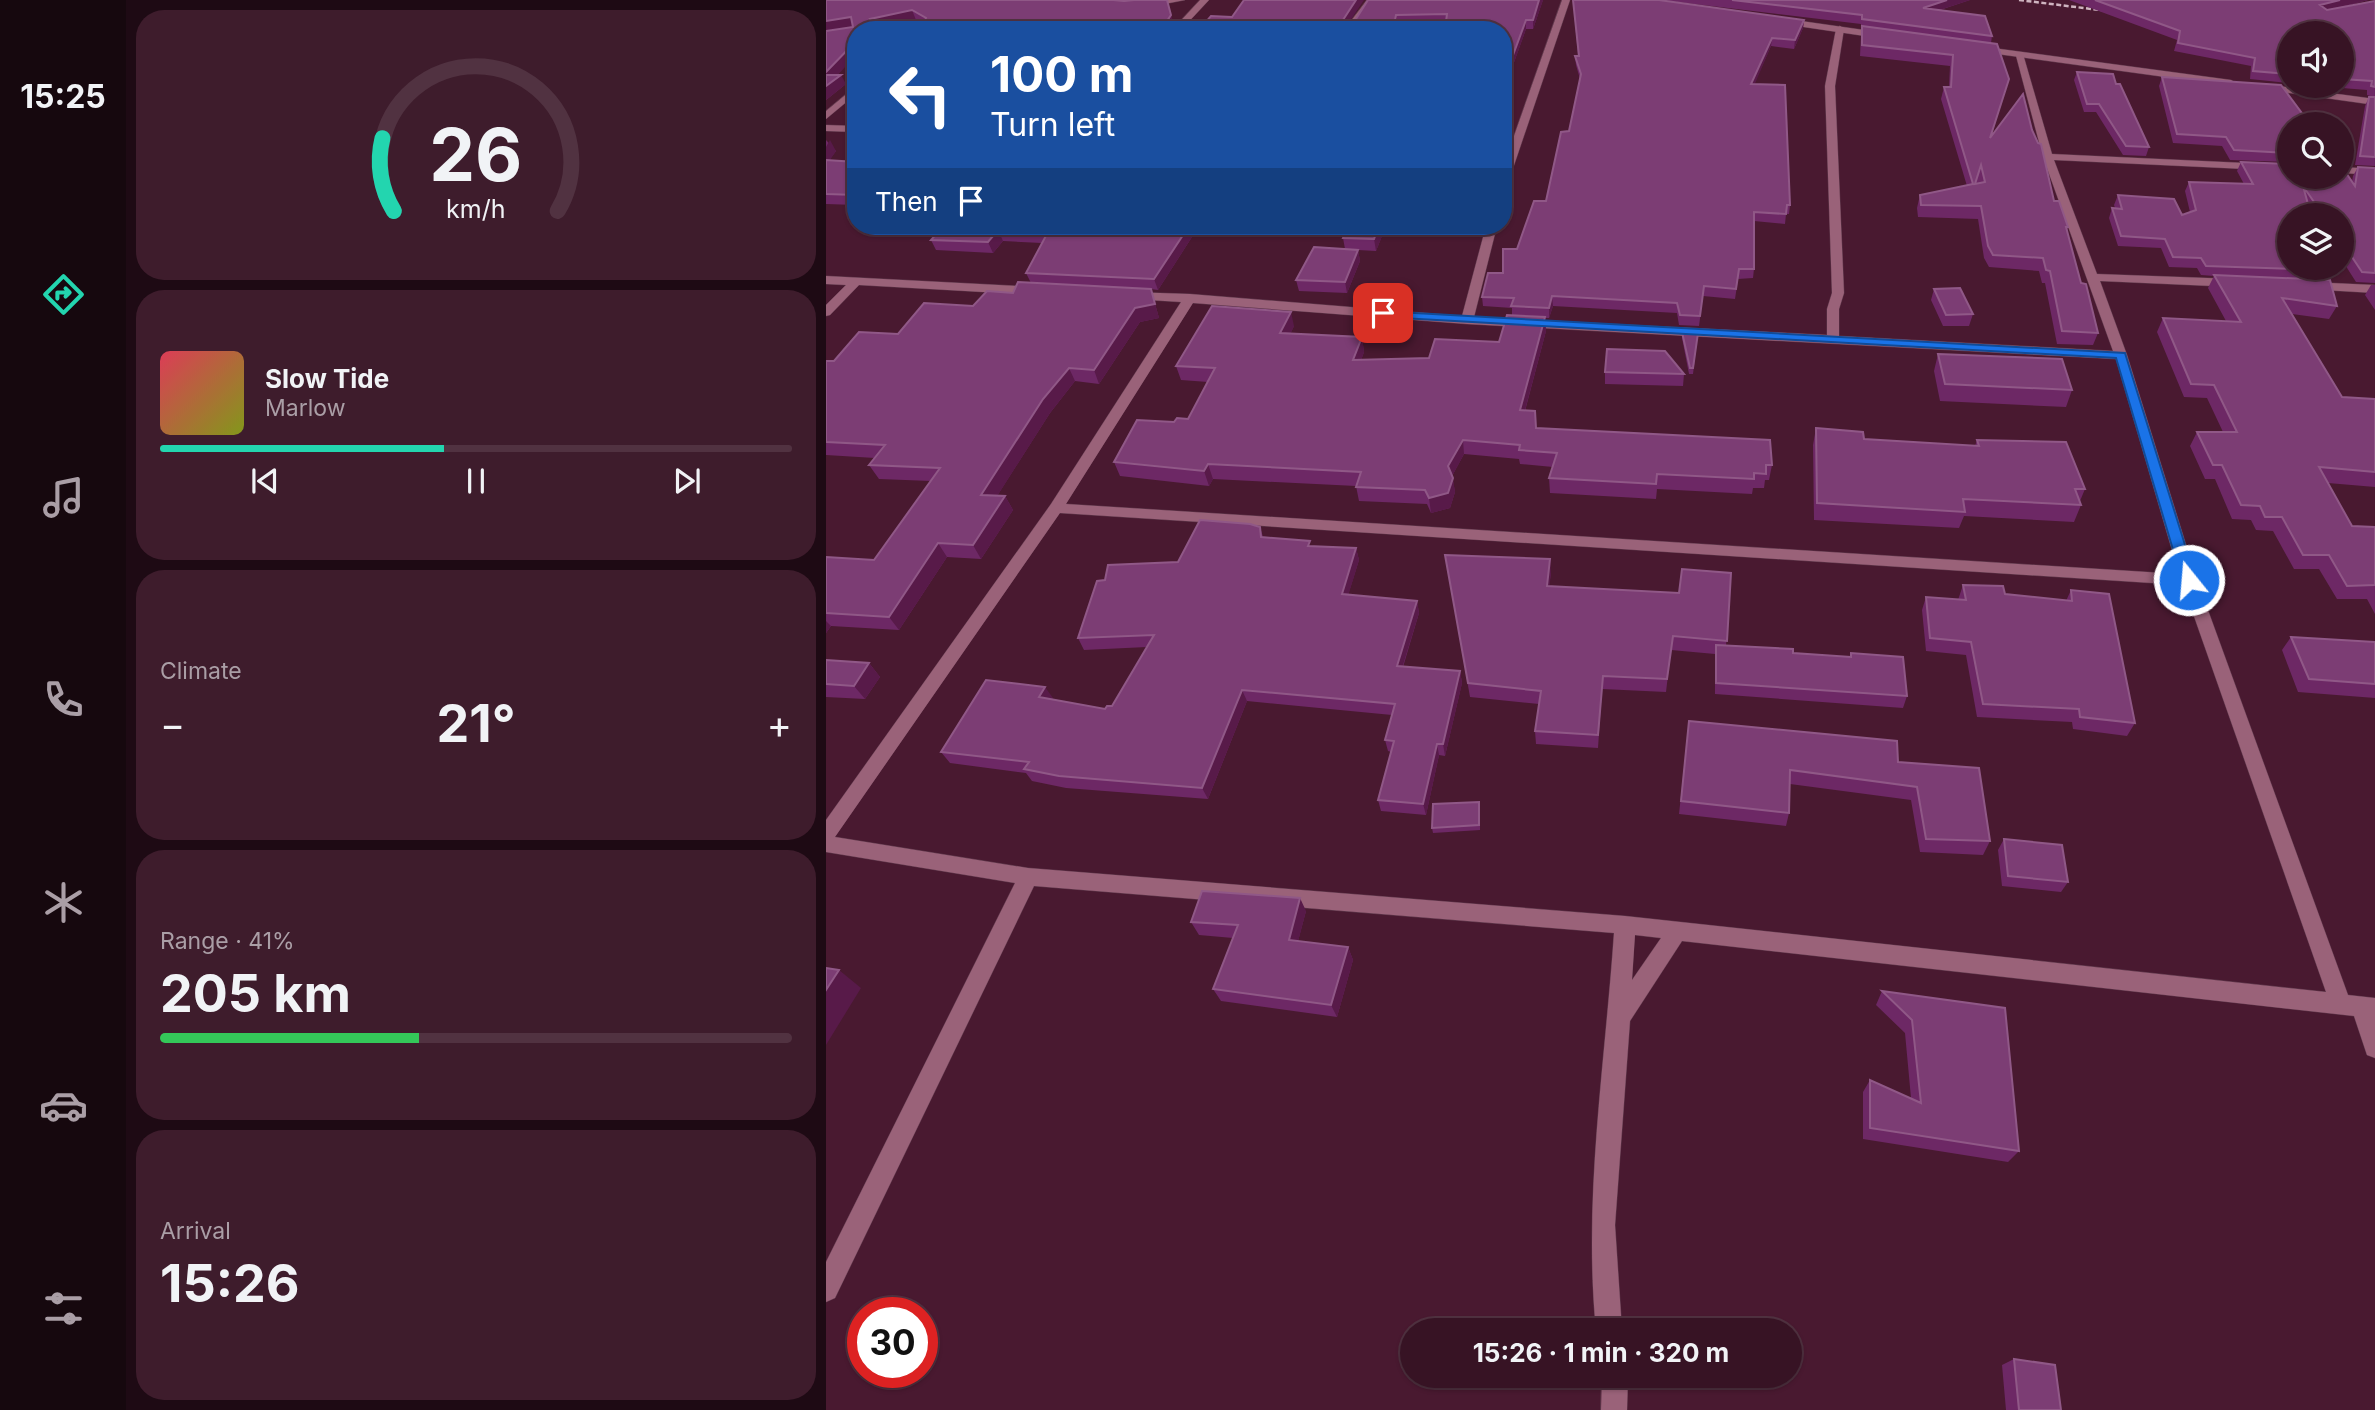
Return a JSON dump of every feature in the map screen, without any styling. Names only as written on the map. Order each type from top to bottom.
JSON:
[{"type":"street","points":[[1135,5],[1181,0]]},
{"type":"street","points":[[1185,21],[1205,0]]},
{"type":"street","points":[[1355,21],[1371,0]]},
{"type":"street","points":[[1512,142],[1566,0]]},
{"type":"street","points":[[1772,20],[1895,37]]},
{"type":"street","points":[[1833,338],[1833,309],[1838,293],[1830,86],[1840,29]]},
{"type":"street","points":[[1963,47],[2238,84]]},
{"type":"street","points":[[2018,54],[2048,157],[2121,355],[2189,580],[2375,1047]]},
{"type":"street","points":[[2251,85],[2375,102]]},
{"type":"street","points":[[826,116],[847,97]]},
{"type":"street","points":[[826,128],[847,129]]},
{"type":"street","points":[[2048,157],[2277,167]]},
{"type":"street","points":[[2354,171],[2375,172]]},
{"type":"street","points":[[1466,320],[1490,235]]},
{"type":"street","points":[[2094,277],[2254,284]]},
{"type":"street","points":[[826,280],[1051,291]]},
{"type":"street","points":[[826,312],[856,281]]},
{"type":"street","points":[[2295,285],[2375,289]]},
{"type":"street","points":[[1120,295],[1466,320],[2121,355]]},
{"type":"street","points":[[826,835],[1056,508],[1190,298]]},
{"type":"street","points":[[1056,508],[2189,580]]},
{"type":"street","points":[[826,844],[1028,877],[1625,925],[2359,1007]]},
{"type":"street","points":[[826,1289],[1028,877]]},
{"type":"street","points":[[1608,1318],[1601,1243],[1603,1173],[1619,1019],[1625,925]]},
{"type":"street","points":[[1619,1019],[1677,931]]},
{"type":"street","points":[[1615,1388],[1615,1410]]},
{"type":"building","points":[[826,0],[1167,0],[1171,15],[1167,21],[925,21],[926,18],[912,10],[870,19],[872,21],[852,21],[851,17],[826,21]]},
{"type":"building","points":[[1244,0],[1356,0],[1342,21],[1207,21],[1211,16],[1232,17]]},
{"type":"building","points":[[1368,0],[1539,0],[1533,20],[1526,20],[1512,58],[1512,21],[1446,21],[1447,14],[1396,15],[1395,21],[1355,21]]},
{"type":"building","points":[[1573,0],[1659,0],[1804,20],[1795,40],[1772,38],[1751,84],[1785,85],[1790,205],[1787,205],[1786,214],[1754,212],[1754,269],[1739,269],[1736,289],[1704,286],[1700,316],[1680,315],[1677,303],[1552,296],[1549,308],[1511,306],[1514,298],[1482,297],[1488,273],[1503,273],[1503,249],[1517,249],[1534,201],[1546,201],[1561,132],[1569,131],[1581,74],[1575,56],[1579,56]]},
{"type":"building","points":[[1732,0],[1947,0],[1923,8],[1985,16],[1992,36],[1862,19],[1862,15]]},
{"type":"building","points":[[2095,0],[2340,0],[2320,5],[2327,10],[2375,1],[2375,87],[2371,86],[2372,81],[2354,80],[2354,21],[2277,21],[2277,73],[2253,71],[2255,58],[2178,43],[2180,31]]},
{"type":"building","points":[[1862,26],[1997,44],[2009,79],[1990,138],[2023,94],[2032,130],[2041,144],[2054,201],[2059,201],[2068,227],[2081,283],[2086,284],[2098,333],[2062,331],[2050,271],[2046,270],[2043,258],[1993,255],[1988,246],[1981,206],[1921,205],[1920,195],[1973,184],[1944,87],[1951,87],[1953,55],[1862,45]],"holes":[[[1981,165],[1985,182],[1975,184]]]},
{"type":"building","points":[[847,28],[847,50],[826,72],[826,31]]},
{"type":"building","points":[[2077,72],[2113,74],[2149,147],[2126,146],[2099,104],[2087,104]]},
{"type":"building","points":[[826,75],[841,75],[826,86]]},
{"type":"building","points":[[2162,77],[2277,85],[2277,98],[2291,98],[2301,112],[2277,112],[2277,152],[2234,150],[2226,137],[2177,134]]},
{"type":"building","points":[[2369,97],[2375,97],[2375,157],[2360,156]]},
{"type":"building","points":[[826,160],[847,161],[847,195],[826,194]]},
{"type":"building","points":[[2241,162],[2277,164],[2277,189],[2304,189],[2308,203],[2277,203],[2277,268],[2206,266],[2201,258],[2173,257],[2165,239],[2121,236],[2112,208],[2122,209],[2118,195],[2174,199],[2182,215],[2196,210],[2189,182],[2253,184]]},
{"type":"building","points":[[2358,167],[2375,168],[2375,273],[2362,272],[2354,260],[2354,203],[2315,203],[2305,189],[2354,189]]},
{"type":"building","points":[[935,235],[994,235],[988,242],[931,240]]},
{"type":"building","points":[[1046,235],[1183,235],[1154,279],[1026,273]]},
{"type":"building","points":[[1344,235],[1376,235],[1374,239],[1343,238]]},
{"type":"building","points":[[1314,247],[1358,250],[1345,282],[1296,280]]},
{"type":"building","points":[[2214,275],[2277,278],[2277,280],[2330,280],[2337,306],[2282,298],[2342,397],[2375,399],[2375,472],[2319,467],[2352,526],[2375,527],[2375,585],[2347,586],[2329,555],[2303,555],[2282,517],[2265,517],[2260,506],[2241,505],[2222,465],[2213,465],[2197,432],[2237,432],[2214,385],[2191,384],[2163,318],[2241,322]]},
{"type":"building","points":[[1018,282],[1151,289],[1155,304],[1135,308],[1094,370],[1069,368],[1043,399],[981,495],[1005,496],[973,545],[938,543],[889,617],[826,613],[826,557],[874,560],[940,468],[869,465],[885,445],[826,442],[826,361],[834,361],[859,332],[898,334],[924,303],[973,306],[987,291],[1013,293]]},
{"type":"building","points":[[1960,288],[1973,314],[1946,315],[1934,289]]},
{"type":"building","points":[[1212,306],[1291,312],[1280,333],[1362,337],[1353,360],[1429,358],[1435,339],[1499,342],[1507,315],[1545,317],[1520,410],[1535,411],[1536,428],[1770,440],[1772,465],[1766,465],[1766,474],[1754,473],[1754,479],[1657,474],[1656,484],[1549,478],[1557,453],[1519,450],[1520,445],[1463,440],[1448,466],[1453,478],[1448,493],[1429,498],[1425,490],[1356,487],[1361,472],[1208,464],[1204,471],[1114,462],[1137,420],[1174,422],[1177,418],[1188,419],[1215,368],[1176,366]]},
{"type":"building","points":[[1682,332],[1698,333],[1693,368],[1690,368]]},
{"type":"building","points":[[1607,349],[1665,351],[1684,374],[1605,372]]},
{"type":"building","points":[[1938,354],[2062,359],[2072,390],[1945,384]]},
{"type":"building","points":[[1816,428],[1863,432],[1864,439],[1979,446],[1977,440],[2066,442],[2085,489],[2075,489],[2081,505],[1963,499],[1965,512],[1817,503]]},
{"type":"building","points":[[1200,520],[1250,524],[1260,527],[1261,537],[1310,541],[1308,546],[1356,548],[1342,594],[1417,601],[1397,666],[1460,671],[1443,744],[1437,744],[1423,804],[1378,800],[1394,741],[1385,740],[1395,704],[1242,690],[1202,788],[1059,776],[1024,769],[1029,762],[941,752],[986,680],[1045,687],[1039,697],[1105,709],[1112,706],[1154,635],[1078,638],[1097,581],[1105,580],[1108,565],[1178,562]]},
{"type":"building","points":[[1445,555],[1550,559],[1547,586],[1679,593],[1682,569],[1731,573],[1727,641],[1673,636],[1667,679],[1603,676],[1598,735],[1535,731],[1541,691],[1468,683]]},
{"type":"building","points":[[1963,585],[2003,586],[2005,594],[2072,601],[2071,590],[2109,594],[2135,723],[2080,717],[2079,709],[1983,704],[1971,642],[1930,638],[1926,597],[1966,600]]},
{"type":"building","points":[[2291,637],[2375,642],[2375,684],[2309,679]]},
{"type":"building","points":[[1716,645],[1793,649],[1793,653],[1851,657],[1851,653],[1903,657],[1907,696],[1716,683]]},
{"type":"building","points":[[826,660],[869,663],[854,686],[826,684]]},
{"type":"building","points":[[1689,721],[1897,741],[1898,762],[1979,768],[1990,841],[1926,839],[1917,787],[1790,770],[1789,813],[1681,801]]},
{"type":"building","points":[[1479,802],[1479,825],[1432,828],[1433,804]]},
{"type":"building","points":[[2004,839],[2062,845],[2068,882],[2008,876]]},
{"type":"building","points":[[1202,891],[1300,898],[1289,940],[1348,947],[1331,1005],[1213,989],[1238,925],[1191,922]]},
{"type":"building","points":[[826,968],[839,970],[826,990]]},
{"type":"building","points":[[1882,991],[2005,1008],[2019,1151],[1870,1128],[1870,1080],[1921,1103],[1912,1020]]},
{"type":"building","points":[[2014,1359],[2055,1365],[2061,1410],[2019,1410]]},
{"type":"railway","points":[[2019,0],[2116,12]]},
{"type":"route","points":[[1383,313],[1466,320],[2121,355],[2189,580]]}]
